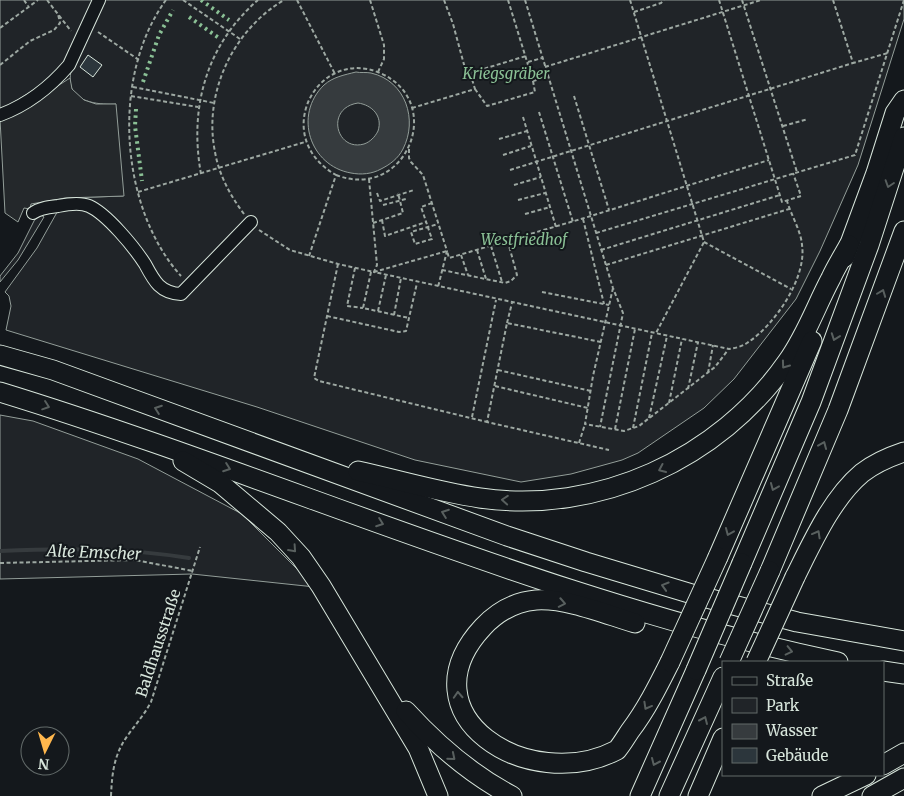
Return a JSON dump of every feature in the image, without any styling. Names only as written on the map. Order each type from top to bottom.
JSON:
[{"type":"highway","points":[[556,780],[577,775],[597,766],[617,749],[645,710],[670,662],[838,279],[876,173],[895,112],[904,100]]},
{"type":"highway","points":[[640,796],[811,402],[869,245],[904,137]]},
{"type":"highway","points":[[729,661],[838,410],[904,231]]},
{"type":"highway","points":[[272,450],[480,498],[513,501],[552,501],[591,494],[625,484],[660,470],[696,450],[726,428],[755,401],[775,379],[798,346],[830,278],[849,245]]},
{"type":"highway","points":[[0,355],[53,370],[507,536],[586,562],[692,594],[797,622],[904,641]]},
{"type":"highway","points":[[0,392],[148,440],[574,591],[707,631],[834,661]]},
{"type":"highway","points":[[148,440],[220,483],[278,532],[300,558],[321,586],[418,748],[438,796]]},
{"type":"highway","points":[[756,661],[794,577],[818,532],[841,496],[862,474],[881,461],[904,452]]},
{"type":"highway","points":[[499,766],[483,753],[471,738],[461,714],[457,691],[460,668],[470,644],[486,623],[503,610],[522,602],[548,600],[674,634],[707,631]]},
{"type":"highway","points":[[797,622],[904,629]]},
{"type":"highway","points":[[884,670],[904,674]]},
{"type":"highway","points":[[669,796],[722,679]]},
{"type":"highway","points":[[381,685],[437,744],[464,767],[512,796]]},
{"type":"highway","points":[[698,796],[722,740]]},
{"type":"highway","points":[[884,764],[904,753]]},
{"type":"highway","points":[[822,796],[864,776]]},
{"type":"highway","points":[[872,796],[904,778]]},
{"type":"street","points":[[0,115],[27,102],[50,86],[62,74],[69,65],[99,0]]},
{"type":"street","points":[[32,213],[42,209],[65,205],[78,204],[89,206],[110,220],[145,265],[149,275],[158,285],[171,294],[181,294],[232,244],[251,222]]},
{"type":"path","points":[[24,0],[28,6]]},
{"type":"path","points":[[0,28],[38,0]]},
{"type":"path","points":[[47,0],[80,42]]},
{"type":"path","points":[[166,0],[152,24],[139,60],[131,96],[131,147],[143,213],[155,239],[173,267],[189,285]]},
{"type":"path","points":[[183,0],[240,39]]},
{"type":"path","points":[[201,174],[197,150],[198,107],[207,72],[229,32],[239,18],[258,0]]},
{"type":"path","points":[[284,0],[258,20],[240,39],[223,71],[214,104],[212,139],[219,168],[232,198],[251,222],[262,232],[290,250],[370,272],[729,349],[747,343],[764,329],[786,302],[792,290],[801,264],[802,245],[787,201]]},
{"type":"path","points":[[297,0],[335,74]]},
{"type":"path","points":[[370,0],[384,45],[384,59],[378,72]]},
{"type":"path","points":[[444,0],[453,24],[466,72],[470,73],[475,89],[487,106],[535,92],[528,62],[508,0]]},
{"type":"path","points":[[525,0],[601,250],[623,313],[600,427]]},
{"type":"path","points":[[630,0],[704,242],[656,333]]},
{"type":"path","points":[[634,12],[664,0]]},
{"type":"path","points":[[719,0],[782,202],[801,196],[794,173]]},
{"type":"path","points":[[742,0],[797,172]]},
{"type":"path","points":[[545,67],[761,0]]},
{"type":"path","points":[[833,0],[853,63]]},
{"type":"path","points":[[596,233],[855,155],[904,0]]},
{"type":"path","points":[[0,65],[30,41],[54,30],[60,23],[58,14]]},
{"type":"path","points":[[88,26],[139,60]]},
{"type":"path","points":[[510,170],[888,53]]},
{"type":"path","points":[[470,73],[526,56]]},
{"type":"path","points":[[528,62],[542,58]]},
{"type":"path","points":[[409,148],[399,163],[392,169],[369,179],[351,179],[336,175],[314,158],[306,142],[303,122],[308,103],[319,86],[335,74],[358,69],[378,72],[400,88],[412,108],[414,124],[409,158],[423,175],[449,258],[556,227],[769,160]]},
{"type":"path","points":[[533,81],[548,77]]},
{"type":"path","points":[[133,87],[214,104]]},
{"type":"path","points":[[412,108],[475,89]]},
{"type":"path","points":[[131,96],[198,107]]},
{"type":"path","points":[[574,96],[609,210]]},
{"type":"path","points":[[539,112],[572,222]]},
{"type":"path","points":[[523,117],[556,227]]},
{"type":"path","points":[[783,126],[808,119]]},
{"type":"path","points":[[499,140],[527,131]]},
{"type":"path","points":[[138,192],[306,142]]},
{"type":"path","points":[[504,155],[532,146]]},
{"type":"path","points":[[309,256],[336,175]]},
{"type":"path","points":[[514,185],[541,177]]},
{"type":"path","points":[[369,179],[377,265],[374,272]]},
{"type":"path","points":[[377,193],[380,201],[414,190]]},
{"type":"path","points":[[518,200],[545,193]]},
{"type":"path","points":[[373,223],[403,213],[398,194]]},
{"type":"path","points":[[601,250],[780,195]]},
{"type":"path","points":[[383,205],[406,199]]},
{"type":"path","points":[[432,203],[421,207],[426,222],[428,227],[432,239],[415,244],[411,232],[428,227],[438,224]]},
{"type":"path","points":[[525,214],[550,208]]},
{"type":"path","points":[[606,264],[789,209]]},
{"type":"path","points":[[582,219],[604,304]]},
{"type":"path","points":[[382,220],[385,236],[426,222]]},
{"type":"path","points":[[442,270],[502,282],[511,281],[517,276],[507,241]]},
{"type":"path","points":[[704,242],[792,290]]},
{"type":"path","points":[[491,246],[502,282]]},
{"type":"path","points":[[477,250],[486,279]]},
{"type":"path","points":[[374,272],[447,251]]},
{"type":"path","points":[[438,287],[447,251]]},
{"type":"path","points":[[461,255],[468,275]]},
{"type":"path","points":[[338,264],[314,378],[319,381],[609,450]]},
{"type":"path","points":[[355,268],[347,306],[409,318]]},
{"type":"path","points":[[363,308],[370,272]]},
{"type":"path","points":[[378,312],[386,275]]},
{"type":"path","points":[[394,315],[401,278]]},
{"type":"path","points":[[327,316],[399,332],[406,331],[417,282]]},
{"type":"path","points":[[579,443],[585,424],[613,288]]},
{"type":"path","points":[[542,292],[609,305]]},
{"type":"path","points":[[471,418],[496,300]]},
{"type":"path","points":[[487,422],[512,303]]},
{"type":"path","points":[[507,322],[601,342]]},
{"type":"path","points":[[614,430],[634,329]]},
{"type":"path","points":[[633,428],[652,333]]},
{"type":"path","points":[[649,418],[668,336]]},
{"type":"path","points":[[668,403],[682,339]]},
{"type":"path","points":[[688,388],[698,342]]},
{"type":"path","points":[[708,373],[713,345]]},
{"type":"path","points":[[585,424],[624,431],[639,426],[708,373],[729,349]]},
{"type":"path","points":[[498,370],[591,391]]},
{"type":"path","points":[[494,386],[588,408]]},
{"type":"path","name":"Baldhausstraße","points":[[111,796],[112,771],[116,758],[128,735],[145,714],[151,702],[200,547]]},
{"type":"path","points":[[0,562],[135,560],[193,571]]},
{"type":"green space","name":"Westfriedhof","points":[[0,0],[904,0],[904,19],[858,165],[820,251],[796,299],[734,379],[704,408],[638,453],[622,460],[571,474],[521,482],[415,460],[257,407],[6,330],[11,306],[9,296],[5,292],[37,248],[65,198],[123,196],[82,135],[116,104],[90,102],[78,96],[70,83],[72,66],[0,111]]},
{"type":"green space","points":[[38,213],[44,217],[18,260],[0,282],[0,276],[18,253]]},
{"type":"green space","points":[[0,415],[33,421],[138,459],[242,514],[315,587],[192,574],[0,579]]},
{"type":"shaded area","points":[[70,78],[72,89],[84,100],[96,104],[116,104],[124,196],[65,198],[31,204],[30,209],[24,208],[18,222],[5,213],[0,119],[39,98]]},
{"type":"water","points":[[356,72],[371,73],[383,77],[393,84],[406,103],[409,114],[407,138],[401,153],[396,159],[378,171],[363,174],[351,173],[325,161],[316,150],[310,138],[308,124],[309,110],[315,97],[324,85],[331,80]],"holes":[[[358,103],[372,109],[378,116],[378,131],[368,142],[354,145],[347,142],[341,136],[338,120],[341,113],[348,107]]]},
{"type":"building","points":[[88,55],[102,65],[93,77],[80,67]]},
{"type":"waterway","name":"Alte Emscher","points":[[0,551],[95,550],[142,552],[189,558]]},
{"type":"hedge","points":[[201,0],[229,20]]},
{"type":"hedge","points":[[143,82],[159,35],[173,10]]},
{"type":"hedge","points":[[189,17],[219,38]]},
{"type":"hedge","points":[[136,109],[135,126],[142,181]]},
{"type":"park label","name":"Kriegsgräber","points":[[506,73]]}]
